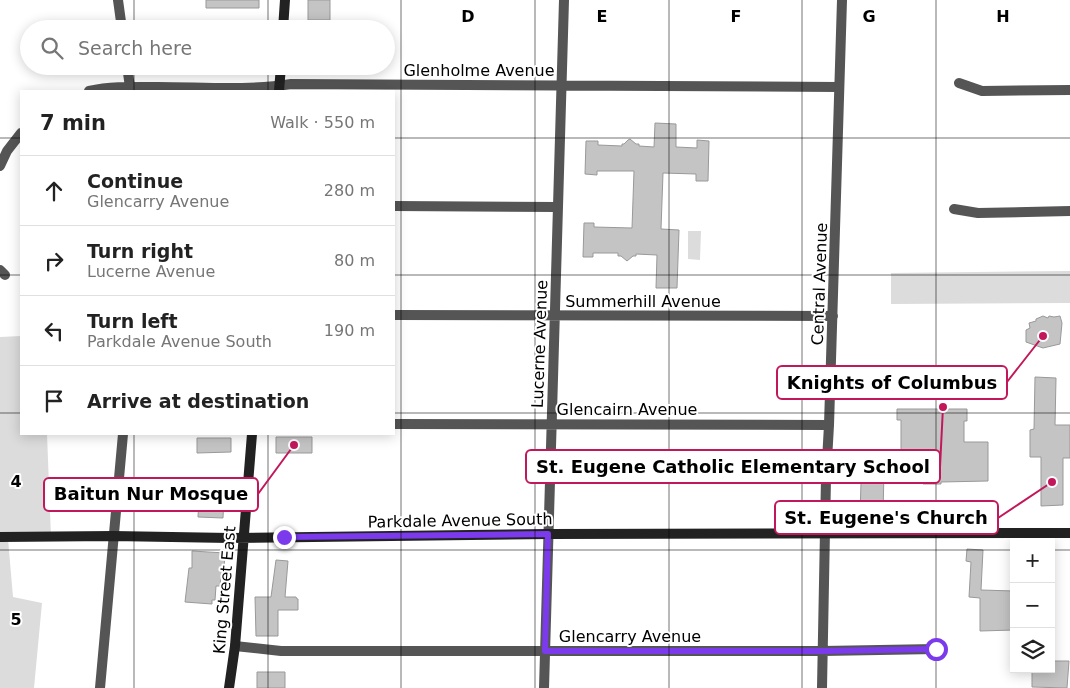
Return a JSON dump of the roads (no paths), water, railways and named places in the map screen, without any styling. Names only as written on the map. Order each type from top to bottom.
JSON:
[{"type":"main road","points":[[284,20],[285,0]]},
{"type":"main road","points":[[279,89],[280,75]]},
{"type":"main road","name":"King Street East","points":[[229,688],[235,646],[252,435]]},
{"type":"main road","name":"Parkdale Avenue South","points":[[1,538],[1070,533]]},
{"type":"street","points":[[118,0],[121,20]]},
{"type":"street","name":"Lucerne Avenue","points":[[544,688],[564,0]]},
{"type":"street","name":"Central Avenue","points":[[822,688],[826,478],[833,316],[842,0]]},
{"type":"street","points":[[128,75],[130,87]]},
{"type":"street","points":[[959,83],[982,91],[1070,90]]},
{"type":"street","name":"Glenholme Avenue","points":[[93,90],[130,87],[279,89],[301,84],[839,87]]},
{"type":"street","points":[[0,166],[20,134]]},
{"type":"street","points":[[395,206],[557,207]]},
{"type":"street","points":[[954,209],[978,213],[1070,211]]},
{"type":"street","name":"Summerhill Avenue","points":[[395,315],[833,316]]},
{"type":"street","name":"Glencairn Avenue","points":[[395,424],[829,425]]},
{"type":"street","points":[[100,688],[123,435]]},
{"type":"street","name":"Glencarry Avenue","points":[[235,646],[281,651],[824,651],[936,649]]},
{"type":"place","name":"Knights of Columbus","points":[[1043,336]]},
{"type":"place","name":"St. Eugene Catholic Elementary School","points":[[943,407]]},
{"type":"place","name":"Baitun Nur Mosque","points":[[294,445]]},
{"type":"place","name":"St. Eugene's Church","points":[[1052,482]]}]
